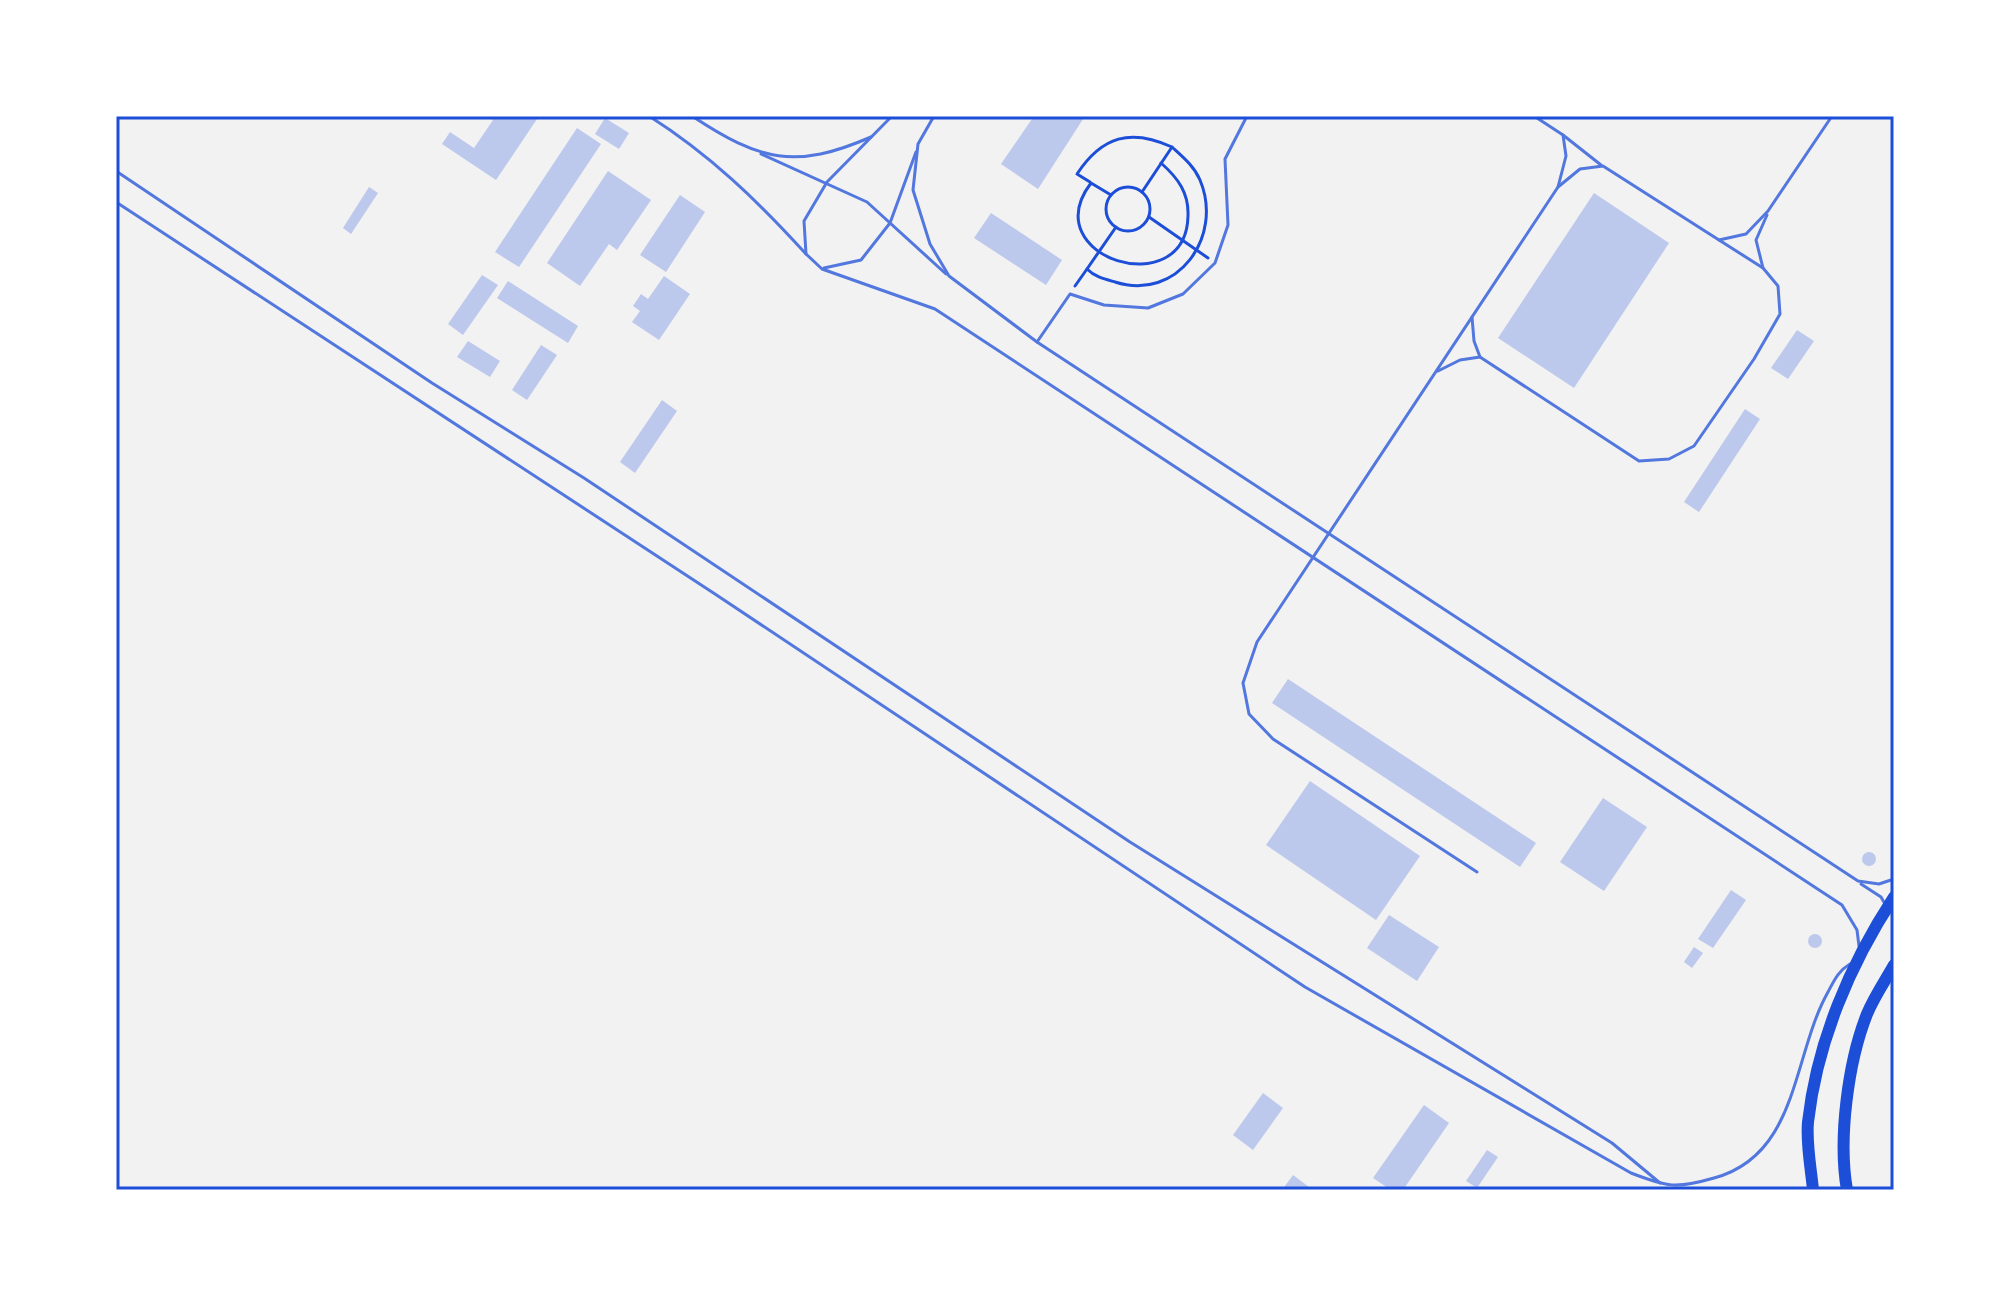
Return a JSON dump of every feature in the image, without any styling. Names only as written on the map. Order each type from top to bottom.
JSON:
[{"type":"highway","points":[[1813,1190],[1808,1125],[1820,1051],[1861,957],[1891,902]]},
{"type":"highway","points":[[1847,1190],[1843,1169],[1847,1089],[1867,1015],[1892,973]]},
{"type":"lane","points":[[116,202],[715,594],[1305,987],[1631,1173],[1664,1186],[1688,1186],[1729,1174],[1769,1144],[1795,1090],[1803,1052],[1821,1003],[1840,970],[1861,957],[1857,930],[1842,905],[935,309],[822,269],[757,200],[687,140],[649,116]]},
{"type":"lane","points":[[692,116],[761,154],[867,202],[949,276],[1037,342],[1891,902]]},
{"type":"lane","points":[[806,254],[804,221],[827,182],[892,116]]},
{"type":"lane","points":[[822,269],[861,260],[890,223],[918,144],[934,116]]},
{"type":"lane","points":[[1037,342],[1070,294],[1104,305],[1148,308],[1183,294],[1215,263],[1228,225],[1225,159],[1247,116]]},
{"type":"lane","points":[[1472,317],[1474,341],[1480,357],[1639,461],[1669,459],[1694,446],[1754,359],[1780,314],[1778,286],[1763,268],[1603,166],[1534,116]]},
{"type":"lane","points":[[1719,240],[1746,234],[1768,211],[1832,116]]},
{"type":"lane","points":[[1558,187],[1566,156],[1563,135]]},
{"type":"lane","points":[[761,154],[799,158],[841,150],[873,136]]},
{"type":"lane","points":[[918,144],[913,190],[930,244],[949,276]]},
{"type":"lane","points":[[1477,872],[1273,739],[1249,714],[1243,683],[1257,642],[1558,187],[1580,169],[1603,166]]},
{"type":"lane","points":[[116,171],[432,383],[584,478],[1130,842],[1612,1143],[1669,1190]]},
{"type":"lane","points":[[1763,268],[1756,240],[1768,211]]},
{"type":"lane","points":[[1436,371],[1460,360],[1480,357]]},
{"type":"lane","points":[[1858,881],[1879,884],[1894,879]]},
{"type":"path","points":[[1087,269],[1095,276],[1122,285],[1138,286],[1172,275],[1198,251],[1207,224],[1207,202],[1200,178],[1188,161],[1172,147],[1155,139],[1138,136],[1120,138],[1102,145],[1077,174],[1111,195]]},
{"type":"path","points":[[1142,192],[1172,147]]},
{"type":"path","points":[[1091,183],[1079,206],[1078,222],[1082,236],[1118,261],[1145,266],[1174,252],[1188,223],[1188,205],[1182,186],[1161,163]]},
{"type":"path","points":[[1133,187],[1142,192],[1150,206],[1149,217],[1137,229],[1128,231],[1116,227],[1107,214],[1111,195],[1121,188],[1133,187]]},
{"type":"path","points":[[1149,217],[1215,263]]},
{"type":"path","points":[[1070,294],[1116,227]]},
{"type":"building","points":[[487,116],[539,116],[496,180],[442,144],[450,132],[474,148],[493,120]]},
{"type":"building","points":[[1034,116],[1085,116],[1038,189],[1001,164]]},
{"type":"building","points":[[605,118],[629,133],[619,149],[595,134]]},
{"type":"building","points":[[577,128],[601,144],[519,267],[495,252]]},
{"type":"building","points":[[608,171],[651,200],[617,250],[609,244],[580,286],[547,263]]},
{"type":"building","points":[[369,187],[378,193],[351,234],[343,228]]},
{"type":"building","points":[[1594,193],[1669,243],[1574,388],[1498,338]]},
{"type":"building","points":[[680,195],[705,212],[666,272],[640,255]]},
{"type":"building","points":[[991,213],[1062,260],[1046,285],[974,238]]},
{"type":"building","points":[[482,275],[498,285],[463,335],[448,324]]},
{"type":"building","points":[[664,276],[690,294],[659,340],[632,322],[640,311],[633,306],[641,294],[648,299]]},
{"type":"building","points":[[508,281],[578,326],[568,343],[497,298]]},
{"type":"building","points":[[1797,330],[1814,341],[1788,379],[1771,368]]},
{"type":"building","points":[[468,341],[500,361],[490,377],[457,357]]},
{"type":"building","points":[[541,345],[557,355],[527,400],[512,390]]},
{"type":"building","points":[[662,400],[677,411],[635,473],[620,462]]},
{"type":"building","points":[[1745,409],[1760,419],[1699,512],[1684,502]]},
{"type":"building","points":[[1288,679],[1536,843],[1520,867],[1272,703]]},
{"type":"building","points":[[1310,781],[1420,856],[1376,920],[1266,845]]},
{"type":"building","points":[[1603,798],[1647,827],[1604,891],[1560,862]]},
{"type":"building","points":[[1869,852],[1876,859],[1869,866],[1862,859]]},
{"type":"building","points":[[1731,890],[1746,900],[1713,948],[1698,939]]},
{"type":"building","points":[[1389,915],[1439,947],[1417,981],[1367,948]]},
{"type":"building","points":[[1815,934],[1822,941],[1815,948],[1808,941]]},
{"type":"building","points":[[1694,947],[1703,953],[1692,968],[1684,962]]},
{"type":"building","points":[[1263,1093],[1283,1108],[1253,1150],[1233,1135]]},
{"type":"building","points":[[1424,1105],[1449,1123],[1403,1190],[1391,1190],[1373,1178]]},
{"type":"building","points":[[1487,1150],[1498,1157],[1477,1188],[1466,1181]]},
{"type":"building","points":[[1293,1175],[1313,1190],[1282,1190]]}]
